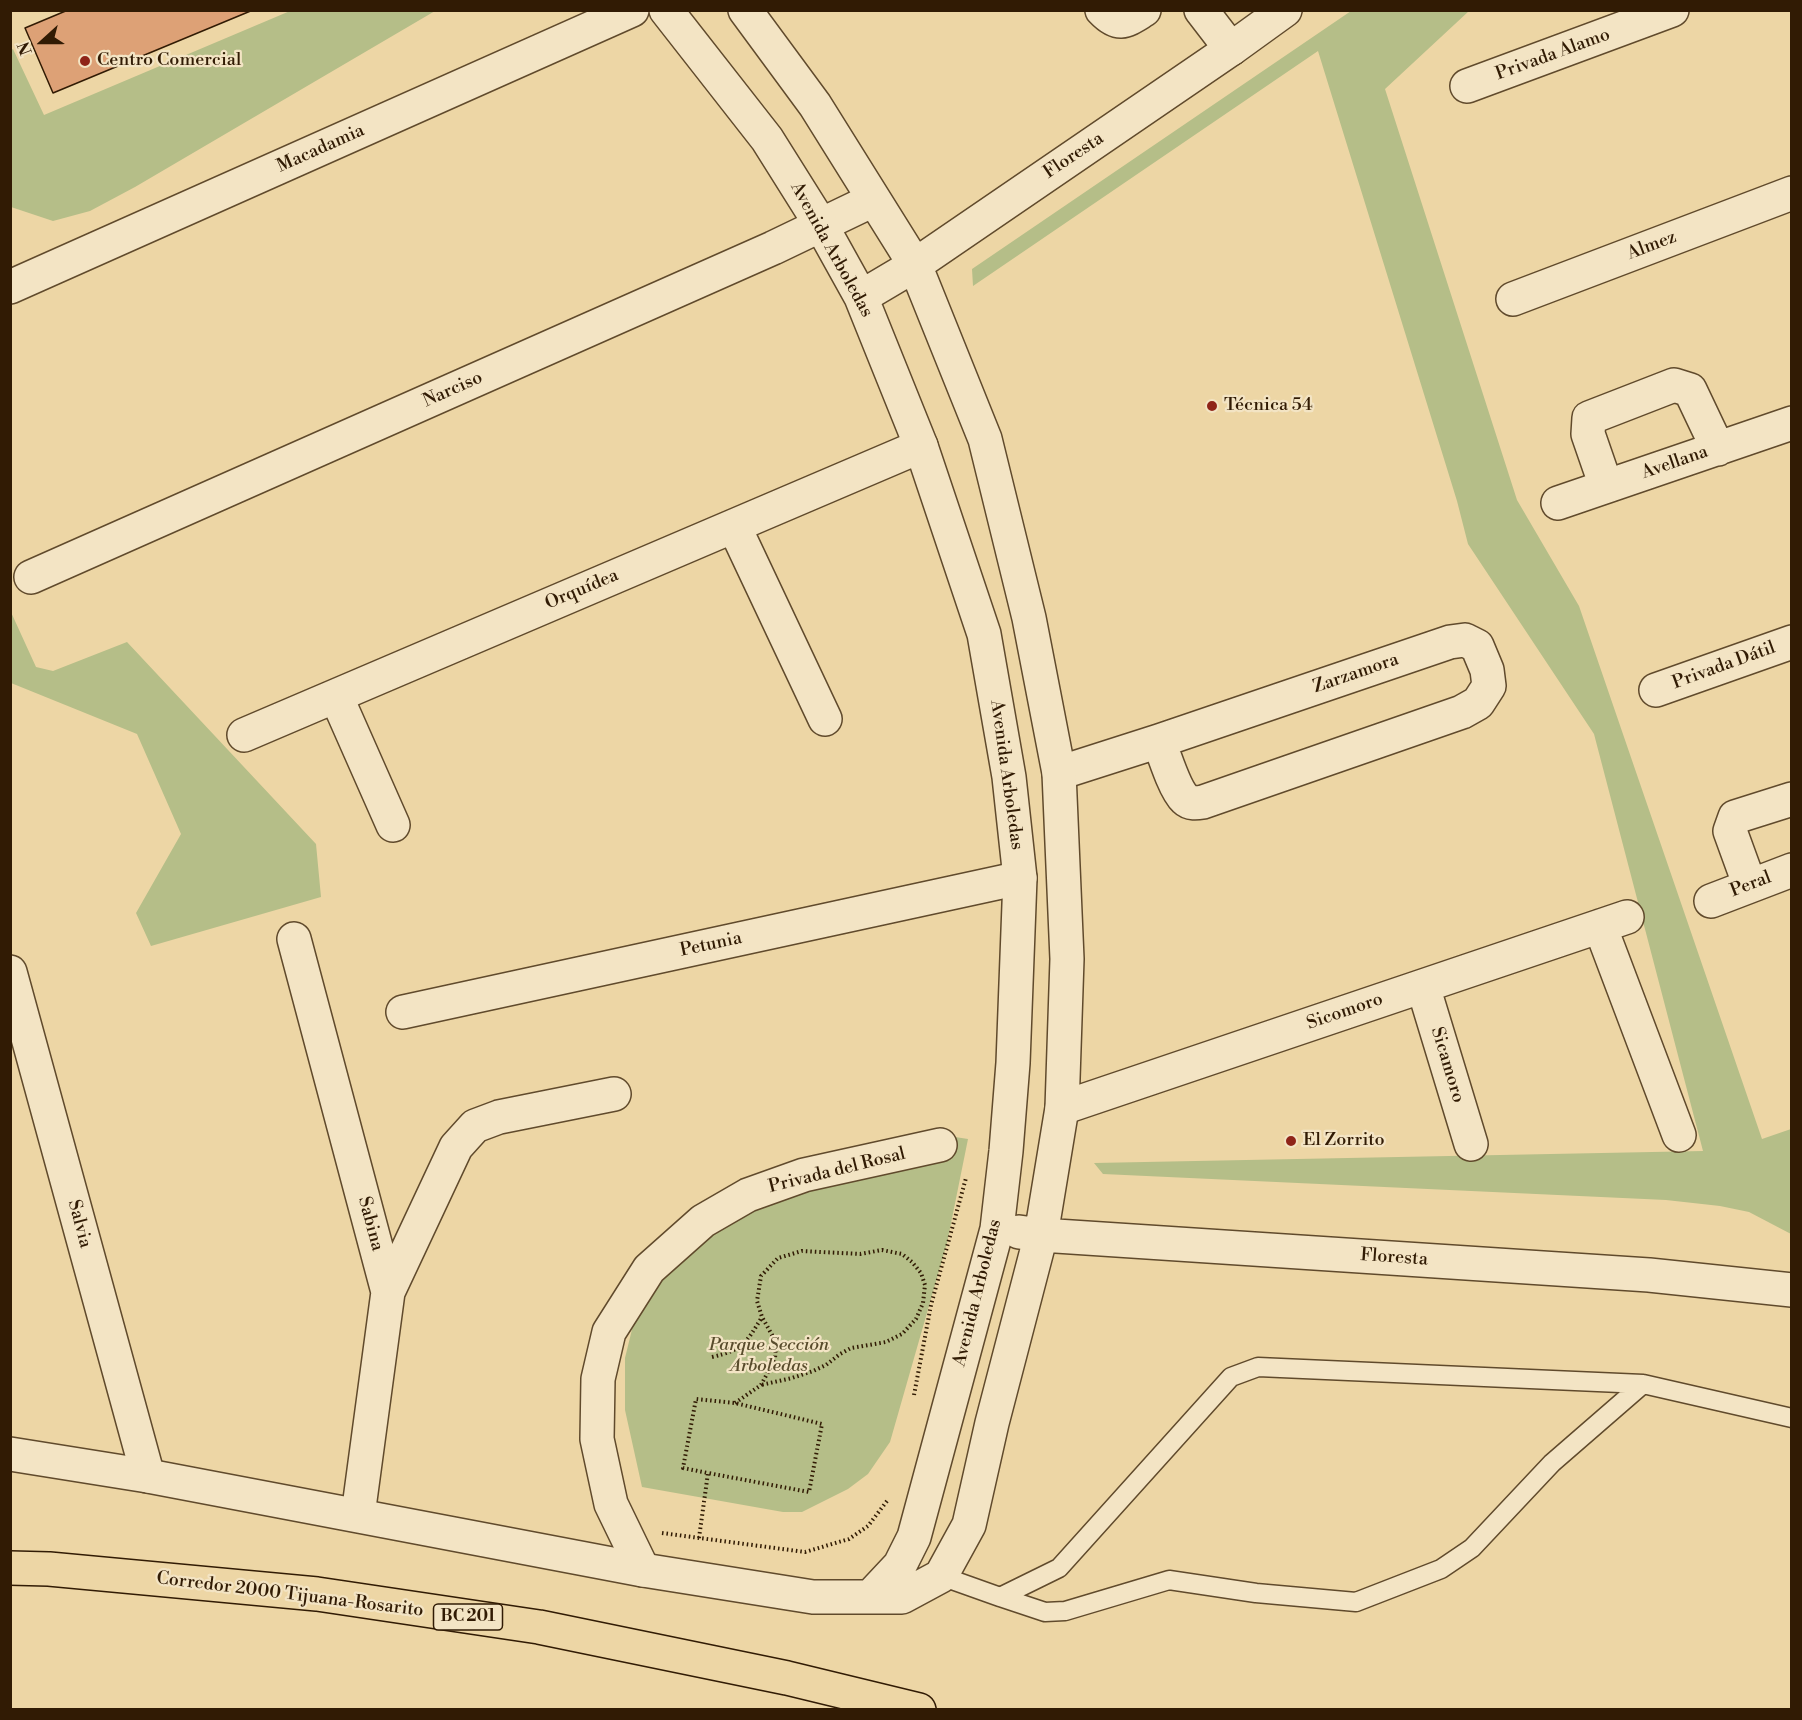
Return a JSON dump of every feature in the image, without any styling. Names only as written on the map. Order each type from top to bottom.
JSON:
[{"type":"highway","name":"Corredor 2000 Tijuana-Rosarito","points":[[10,1568],[49,1569],[317,1594],[539,1627],[788,1678],[919,1710]]},
{"type":"street","name":"Macadamia","points":[[10,287],[632,10]]},
{"type":"street","name":"Avenida Arboledas","points":[[666,10],[767,139],[821,225],[861,297],[921,446],[984,634],[1009,777],[1020,878],[1013,1063],[997,1228],[914,1537],[900,1564],[870,1596]]},
{"type":"street","points":[[10,1454],[148,1476],[643,1570],[813,1597],[902,1597],[940,1576],[969,1525],[992,1423],[1041,1236],[1062,1108],[1067,959],[1059,772],[1029,618],[985,439],[915,265],[815,105],[745,10]]},
{"type":"street","points":[[1201,10],[1231,49]]},
{"type":"street","name":"Floresta","points":[[861,297],[915,265],[1285,10]]},
{"type":"street","name":"Privada Alamo","points":[[1467,86],[1672,10]]},
{"type":"street","name":"Almez","points":[[1513,298],[1791,193]]},
{"type":"street","name":"Narciso","points":[[31,577],[873,200]]},
{"type":"street","points":[[1606,486],[1588,434],[1589,418],[1674,385],[1690,390],[1718,449]]},
{"type":"street","name":"Avellana","points":[[1558,503],[1791,423]]},
{"type":"street","name":"Orquídea","points":[[244,735],[921,446]]},
{"type":"street","points":[[734,526],[825,720]]},
{"type":"street","name":"Zarzamora","points":[[1059,772],[1159,741],[1450,642],[1465,640],[1477,646],[1486,670],[1489,686],[1478,703],[1462,712],[1203,802],[1194,803],[1185,800],[1177,787],[1159,741]]},
{"type":"street","name":"Privada Dátil","points":[[1656,690],[1791,642]]},
{"type":"street","points":[[336,696],[393,825]]},
{"type":"street","points":[[1750,886],[1730,831],[1735,817],[1791,799]]},
{"type":"street","name":"Peral","points":[[1711,901],[1791,870]]},
{"type":"street","name":"Petunia","points":[[403,1012],[1020,878]]},
{"type":"street","name":"Sicomoro","points":[[1062,1108],[1614,922],[1678,1135]]},
{"type":"street","name":"Sabina","points":[[294,939],[388,1292],[358,1515]]},
{"type":"street","name":"Salvia","points":[[10,972],[148,1476]]},
{"type":"street","name":"Sicamoro","points":[[1423,986],[1471,1144]]},
{"type":"street","points":[[388,1292],[456,1147],[476,1126],[499,1117],[614,1094]]},
{"type":"street","name":"Privada del Rosal","points":[[643,1570],[611,1504],[597,1439],[598,1379],[609,1332],[649,1269],[703,1221],[748,1194],[804,1175],[940,1145]]},
{"type":"street","name":"Floresta","points":[[997,1228],[1041,1236],[1648,1275],[1791,1290]]},
{"type":"lane","points":[[1000,1597],[1059,1568],[1231,1377],[1258,1367],[1642,1384],[1791,1418]]},
{"type":"lane","points":[[940,1576],[1045,1612],[1065,1611],[1169,1580],[1256,1593],[1356,1602],[1441,1569],[1472,1548],[1552,1464],[1642,1384]]},
{"type":"path","points":[[912,1405],[931,1305],[966,1176]]},
{"type":"path","points":[[735,1403],[760,1384],[775,1359],[776,1342],[762,1317],[757,1301],[761,1276],[778,1258],[802,1251],[860,1254],[882,1250],[902,1254],[921,1273],[926,1285],[923,1303],[916,1318],[902,1334],[868,1347],[851,1348],[813,1371],[760,1384]]},
{"type":"path","points":[[923,1303],[931,1305]]},
{"type":"path","points":[[712,1357],[739,1348],[748,1340],[762,1317]]},
{"type":"path","points":[[696,1399],[735,1403],[822,1424],[809,1492],[708,1473],[683,1468],[696,1399]]},
{"type":"path","points":[[699,1538],[708,1473]]},
{"type":"path","points":[[623,1527],[805,1552],[849,1539],[868,1526],[890,1494]]},
{"type":"green space","points":[[290,11],[435,11],[135,187],[90,211],[53,221],[11,207],[10,51],[13,49],[44,115]]},
{"type":"green space","points":[[1351,11],[1469,11],[1385,89],[1517,500],[1579,606],[1762,1139],[1791,1129],[1791,1234],[1749,1212],[1666,1200],[1103,1174],[1094,1163],[1703,1151],[1594,734],[1468,544],[1457,501],[1318,51],[973,286],[972,269]]},
{"type":"green space","points":[[10,610],[36,667],[53,671],[127,642],[316,844],[321,897],[151,946],[136,913],[181,834],[137,734],[11,683]]},
{"type":"green space","name":"Parque Sección Arboledas","points":[[936,1134],[968,1139],[947,1243],[890,1442],[868,1474],[848,1489],[802,1512],[783,1512],[642,1487],[625,1410],[625,1358],[636,1313],[686,1227]]},
{"type":"building","name":"Centro Comercial","points":[[68,10],[253,10],[53,93],[25,28]]},
{"type":"place","name":"Centro Comercial","points":[[85,61]]},
{"type":"place","name":"Técnica 54","points":[[1212,406]]},
{"type":"place","name":"El Zorrito","points":[[1291,1141]]}]
